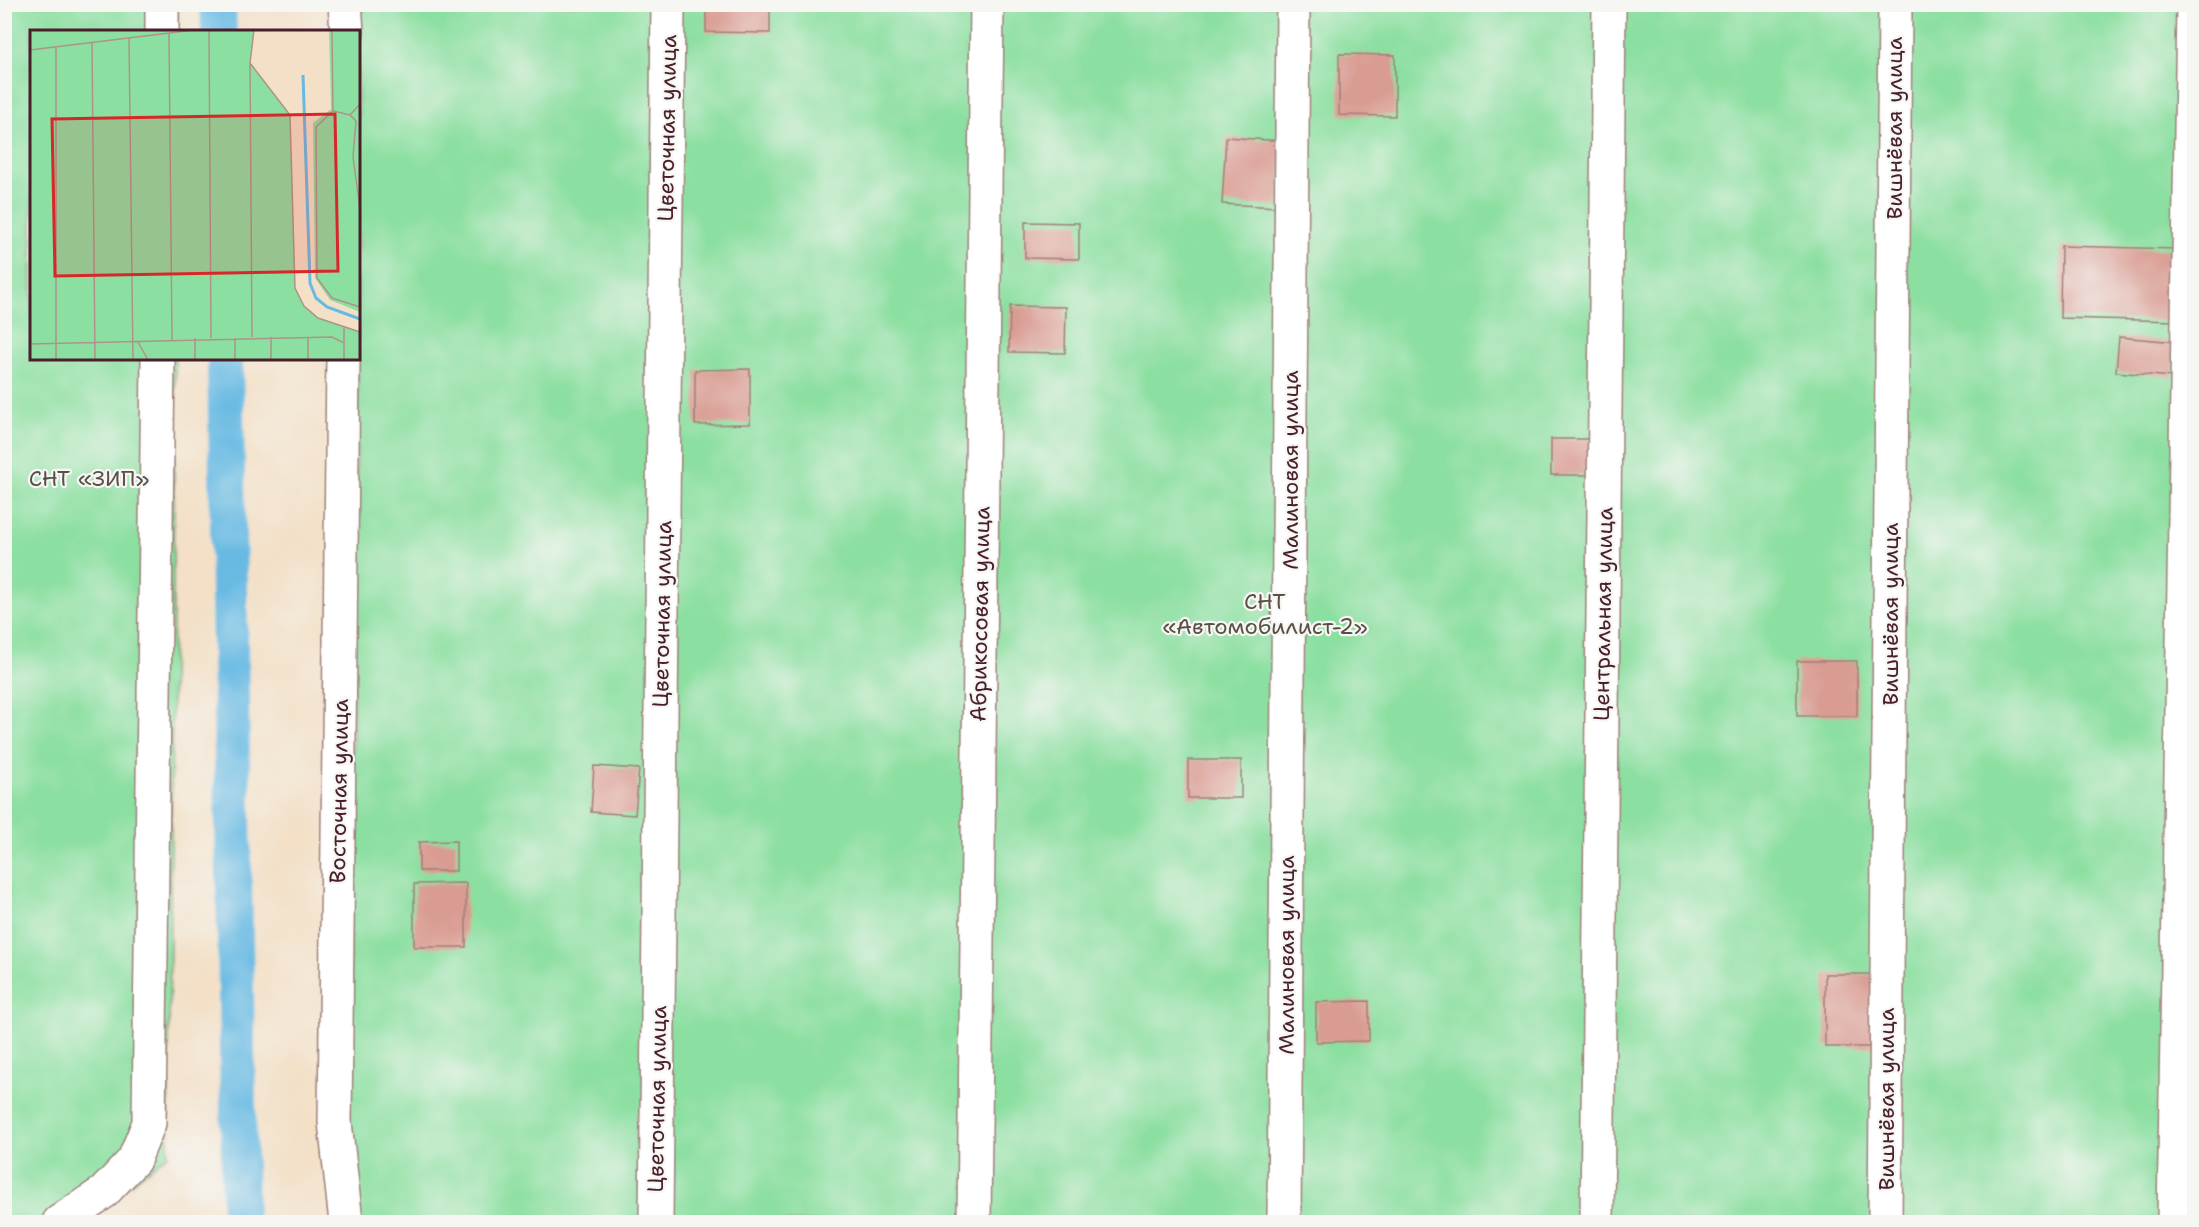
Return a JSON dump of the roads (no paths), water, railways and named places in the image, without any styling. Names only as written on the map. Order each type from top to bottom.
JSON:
[{"type":"street","points":[[162,4],[162,30]]},
{"type":"street","points":[[345,4],[347,30]]},
{"type":"street","name":"Цветочная улица","points":[[656,1222],[668,4]]},
{"type":"street","name":"Абрикосовая улица","points":[[974,1222],[987,4]]},
{"type":"street","name":"Малиновая улица","points":[[1284,1222],[1293,4]]},
{"type":"street","name":"Центральная улица","points":[[1597,1222],[1610,4]]},
{"type":"street","name":"Вишнёвая улица","points":[[1885,1222],[1895,4]]},
{"type":"street","points":[[2174,1222],[2193,4]]},
{"type":"street","points":[[59,1222],[104,1192],[134,1160],[149,1123],[158,360]]},
{"type":"street","name":"Восточная улица","points":[[343,360],[335,1122],[346,1222]]},
{"type":"waterway","points":[[218,4],[219,30]]},
{"type":"waterway","points":[[225,360],[240,1222]]},
{"type":"park label","name":"СНТ «ЗИП»","points":[[89,478]]},
{"type":"park label","name":"СНТ «Автомобилист-2»","points":[[1265,614]]}]
